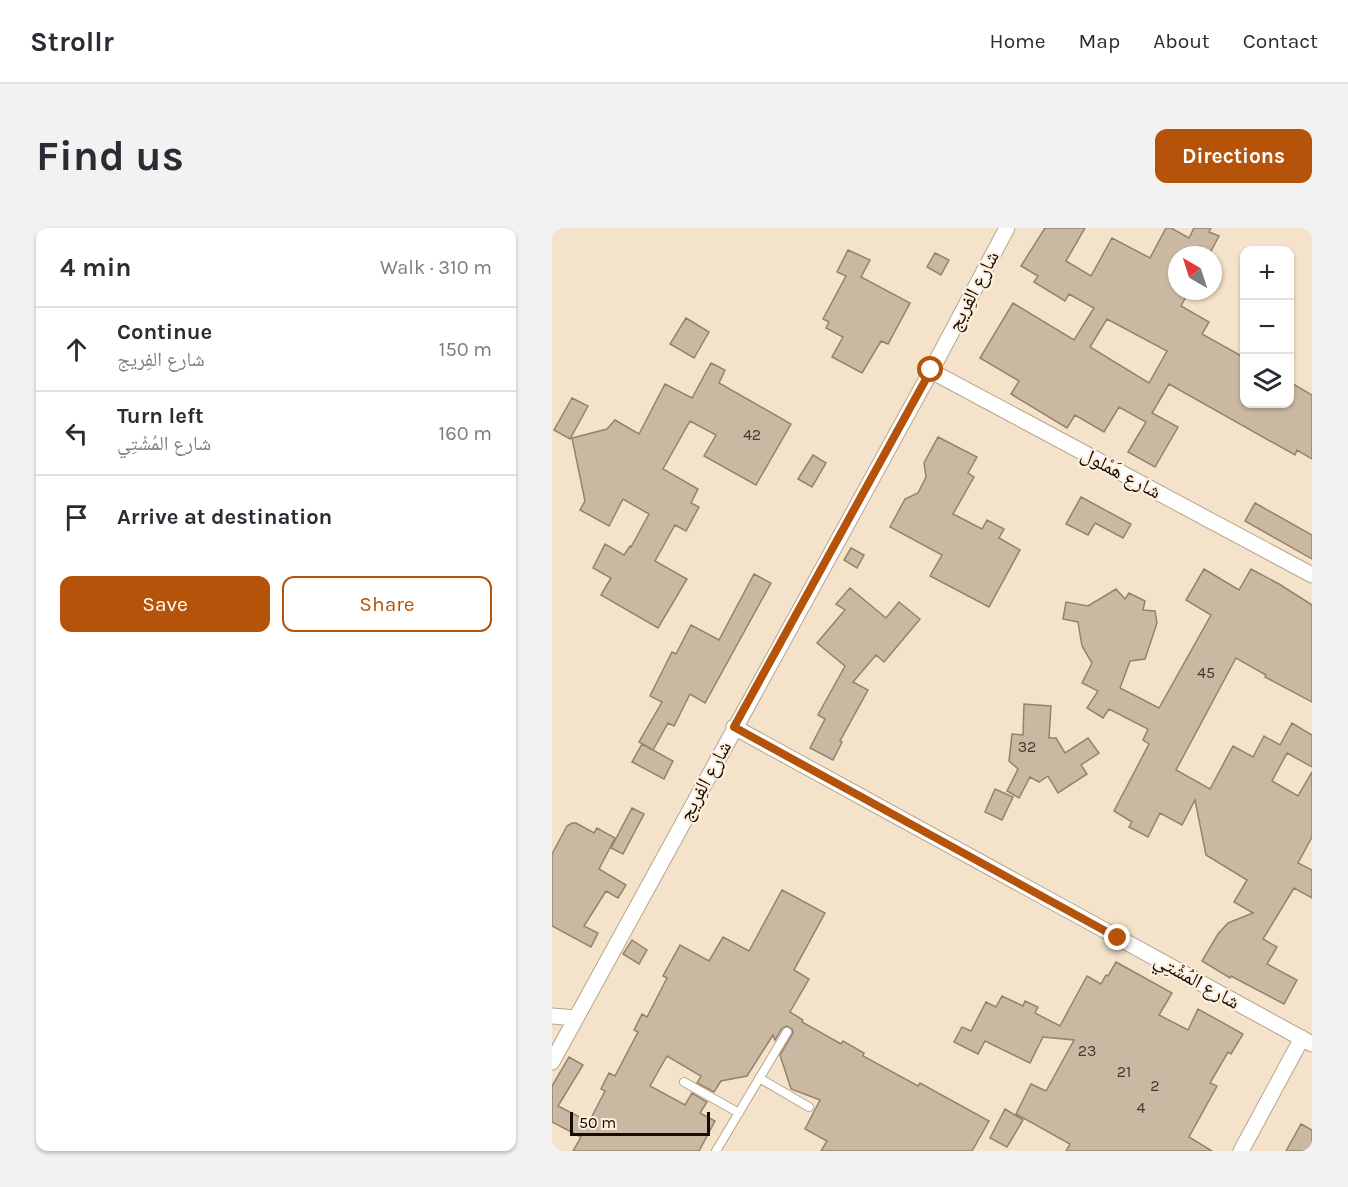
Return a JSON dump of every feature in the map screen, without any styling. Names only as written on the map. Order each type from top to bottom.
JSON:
[{"type":"street","name":"شارع الفِريج","points":[[552,1062],[1007,228]]},
{"type":"street","name":"شارع هَمْلول","points":[[931,370],[1312,575]]},
{"type":"street","name":"شارع المُشْتِي","points":[[734,727],[1307,1041]]},
{"type":"street","points":[[552,1016],[576,1018]]},
{"type":"street","points":[[1241,1151],[1307,1041]]},
{"type":"lane","points":[[716,1151],[787,1032]]},
{"type":"lane","points":[[759,1078],[809,1107]]},
{"type":"lane","points":[[684,1082],[739,1113]]},
{"type":"building","points":[[1045,228],[1085,228],[1066,261],[1091,276],[1112,238],[1150,258],[1166,228],[1171,228],[1189,238],[1194,228],[1211,228],[1209,232],[1219,236],[1214,246],[1168,246],[1168,300],[1184,300],[1181,306],[1209,322],[1202,334],[1240,355],[1240,408],[1294,408],[1294,384],[1312,395],[1312,459],[1297,450],[1295,455],[1169,384],[1152,413],[1178,427],[1155,467],[1128,452],[1146,422],[1119,407],[1104,432],[1075,415],[1067,428],[1011,394],[1019,381],[980,358],[1013,303],[1074,340],[1094,308],[1069,294],[1065,301],[1034,282],[1038,276],[1021,266]],"holes":[[[1107,319],[1167,351],[1149,383],[1090,347]]]},
{"type":"building","points":[[848,250],[870,260],[861,277],[910,303],[888,344],[881,341],[862,373],[832,357],[843,337],[826,328],[829,322],[823,319],[846,276],[837,272]]},
{"type":"building","points":[[935,253],[949,260],[941,275],[927,267]]},
{"type":"building","points":[[686,318],[709,332],[694,358],[670,344]]},
{"type":"building","points":[[711,363],[725,370],[719,383],[791,424],[756,485],[704,456],[716,435],[690,421],[663,469],[698,489],[691,503],[699,507],[686,531],[675,525],[655,561],[687,579],[658,628],[601,595],[611,578],[593,568],[605,544],[624,555],[631,547],[649,514],[623,499],[609,526],[580,510],[585,501],[572,438],[607,429],[615,420],[639,434],[665,384],[692,398]]},
{"type":"building","points":[[572,398],[588,406],[570,439],[554,430]]},
{"type":"building","points":[[938,437],[977,457],[968,473],[974,477],[953,514],[982,529],[987,520],[1004,529],[999,538],[1020,550],[989,607],[930,576],[942,555],[890,527],[905,499],[918,493],[926,477],[924,463]]},
{"type":"building","points":[[813,455],[826,463],[812,487],[798,479]]},
{"type":"building","points":[[1081,497],[1131,524],[1123,538],[1095,523],[1088,535],[1066,524]]},
{"type":"building","points":[[1255,503],[1312,535],[1312,559],[1245,521]]},
{"type":"building","points":[[851,548],[864,555],[857,568],[844,560]]},
{"type":"building","points":[[1204,569],[1239,590],[1251,569],[1312,605],[1312,702],[1265,677],[1266,675],[1236,658],[1176,770],[1210,789],[1233,746],[1253,757],[1264,736],[1280,745],[1292,723],[1312,735],[1312,767],[1287,753],[1272,781],[1298,796],[1312,772],[1312,837],[1298,863],[1312,870],[1312,898],[1294,888],[1263,939],[1277,947],[1267,964],[1297,980],[1284,1004],[1231,976],[1230,978],[1202,961],[1218,934],[1228,923],[1253,913],[1234,902],[1247,880],[1206,855],[1195,800],[1182,825],[1160,813],[1148,837],[1129,827],[1132,822],[1114,811],[1149,744],[1143,740],[1148,729],[1109,709],[1103,718],[1087,708],[1098,691],[1082,683],[1092,663],[1082,646],[1078,622],[1063,619],[1066,602],[1088,606],[1116,589],[1125,599],[1129,593],[1145,601],[1143,610],[1155,611],[1157,623],[1145,659],[1130,661],[1120,688],[1159,708],[1211,615],[1186,600]]},
{"type":"building","points":[[754,574],[771,583],[705,703],[690,694],[674,726],[668,723],[653,750],[639,742],[662,702],[650,696],[672,652],[676,654],[691,625],[719,640]]},
{"type":"building","points":[[850,588],[886,618],[899,602],[920,619],[884,662],[876,655],[853,682],[868,690],[840,741],[842,742],[833,760],[810,748],[825,719],[818,715],[845,666],[817,643],[845,610],[836,604]]},
{"type":"building","points":[[1024,704],[1051,706],[1049,738],[1056,738],[1065,753],[1088,738],[1099,753],[1081,765],[1087,774],[1058,793],[1048,776],[1039,782],[1030,777],[1019,798],[1007,791],[1018,769],[1009,761],[1012,734],[1023,735]]},
{"type":"building","points":[[642,744],[673,761],[664,779],[632,762]]},
{"type":"building","points":[[995,789],[1013,797],[1002,820],[985,812]]},
{"type":"building","points":[[632,808],[644,814],[623,854],[611,848]]},
{"type":"building","points":[[572,823],[594,833],[597,828],[615,838],[599,869],[626,885],[618,898],[606,891],[584,926],[598,933],[591,947],[552,926],[552,854],[567,826]]},
{"type":"building","points":[[782,890],[825,913],[794,970],[809,979],[790,1012],[803,1020],[802,1022],[841,1044],[843,1041],[864,1053],[863,1056],[918,1086],[920,1083],[989,1121],[972,1151],[821,1151],[827,1141],[805,1129],[820,1100],[791,1089],[780,1055],[793,1033],[792,1029],[787,1026],[782,1028],[775,1040],[773,1035],[747,1076],[721,1081],[714,1092],[697,1083],[701,1076],[667,1056],[650,1086],[685,1105],[692,1093],[707,1102],[700,1113],[715,1121],[699,1151],[573,1151],[581,1137],[552,1122],[552,1086],[569,1057],[583,1065],[558,1106],[589,1122],[605,1091],[601,1089],[609,1073],[615,1076],[638,1032],[634,1030],[642,1014],[647,1017],[667,978],[663,976],[680,945],[709,961],[723,937],[749,951]]},
{"type":"building","points":[[632,940],[647,950],[639,964],[623,954]]},
{"type":"building","points":[[1116,962],[1172,993],[1159,1015],[1188,1030],[1198,1009],[1243,1034],[1231,1054],[1228,1052],[1210,1083],[1217,1086],[1189,1137],[1212,1151],[1066,1151],[1070,1144],[1016,1114],[1031,1084],[1046,1091],[1074,1040],[1043,1037],[1030,1063],[985,1041],[978,1054],[954,1042],[962,1027],[971,1031],[986,1002],[996,1007],[1002,996],[1023,1006],[1025,1001],[1038,1007],[1035,1013],[1060,1026],[1087,976],[1101,984]]},
{"type":"building","points":[[1005,1109],[1023,1120],[1007,1147],[990,1138]]},
{"type":"building","points":[[1301,1124],[1312,1130],[1312,1144],[1308,1151],[1286,1151]]},
{"type":"route","points":[[931,370],[734,727],[1118,938]]}]
